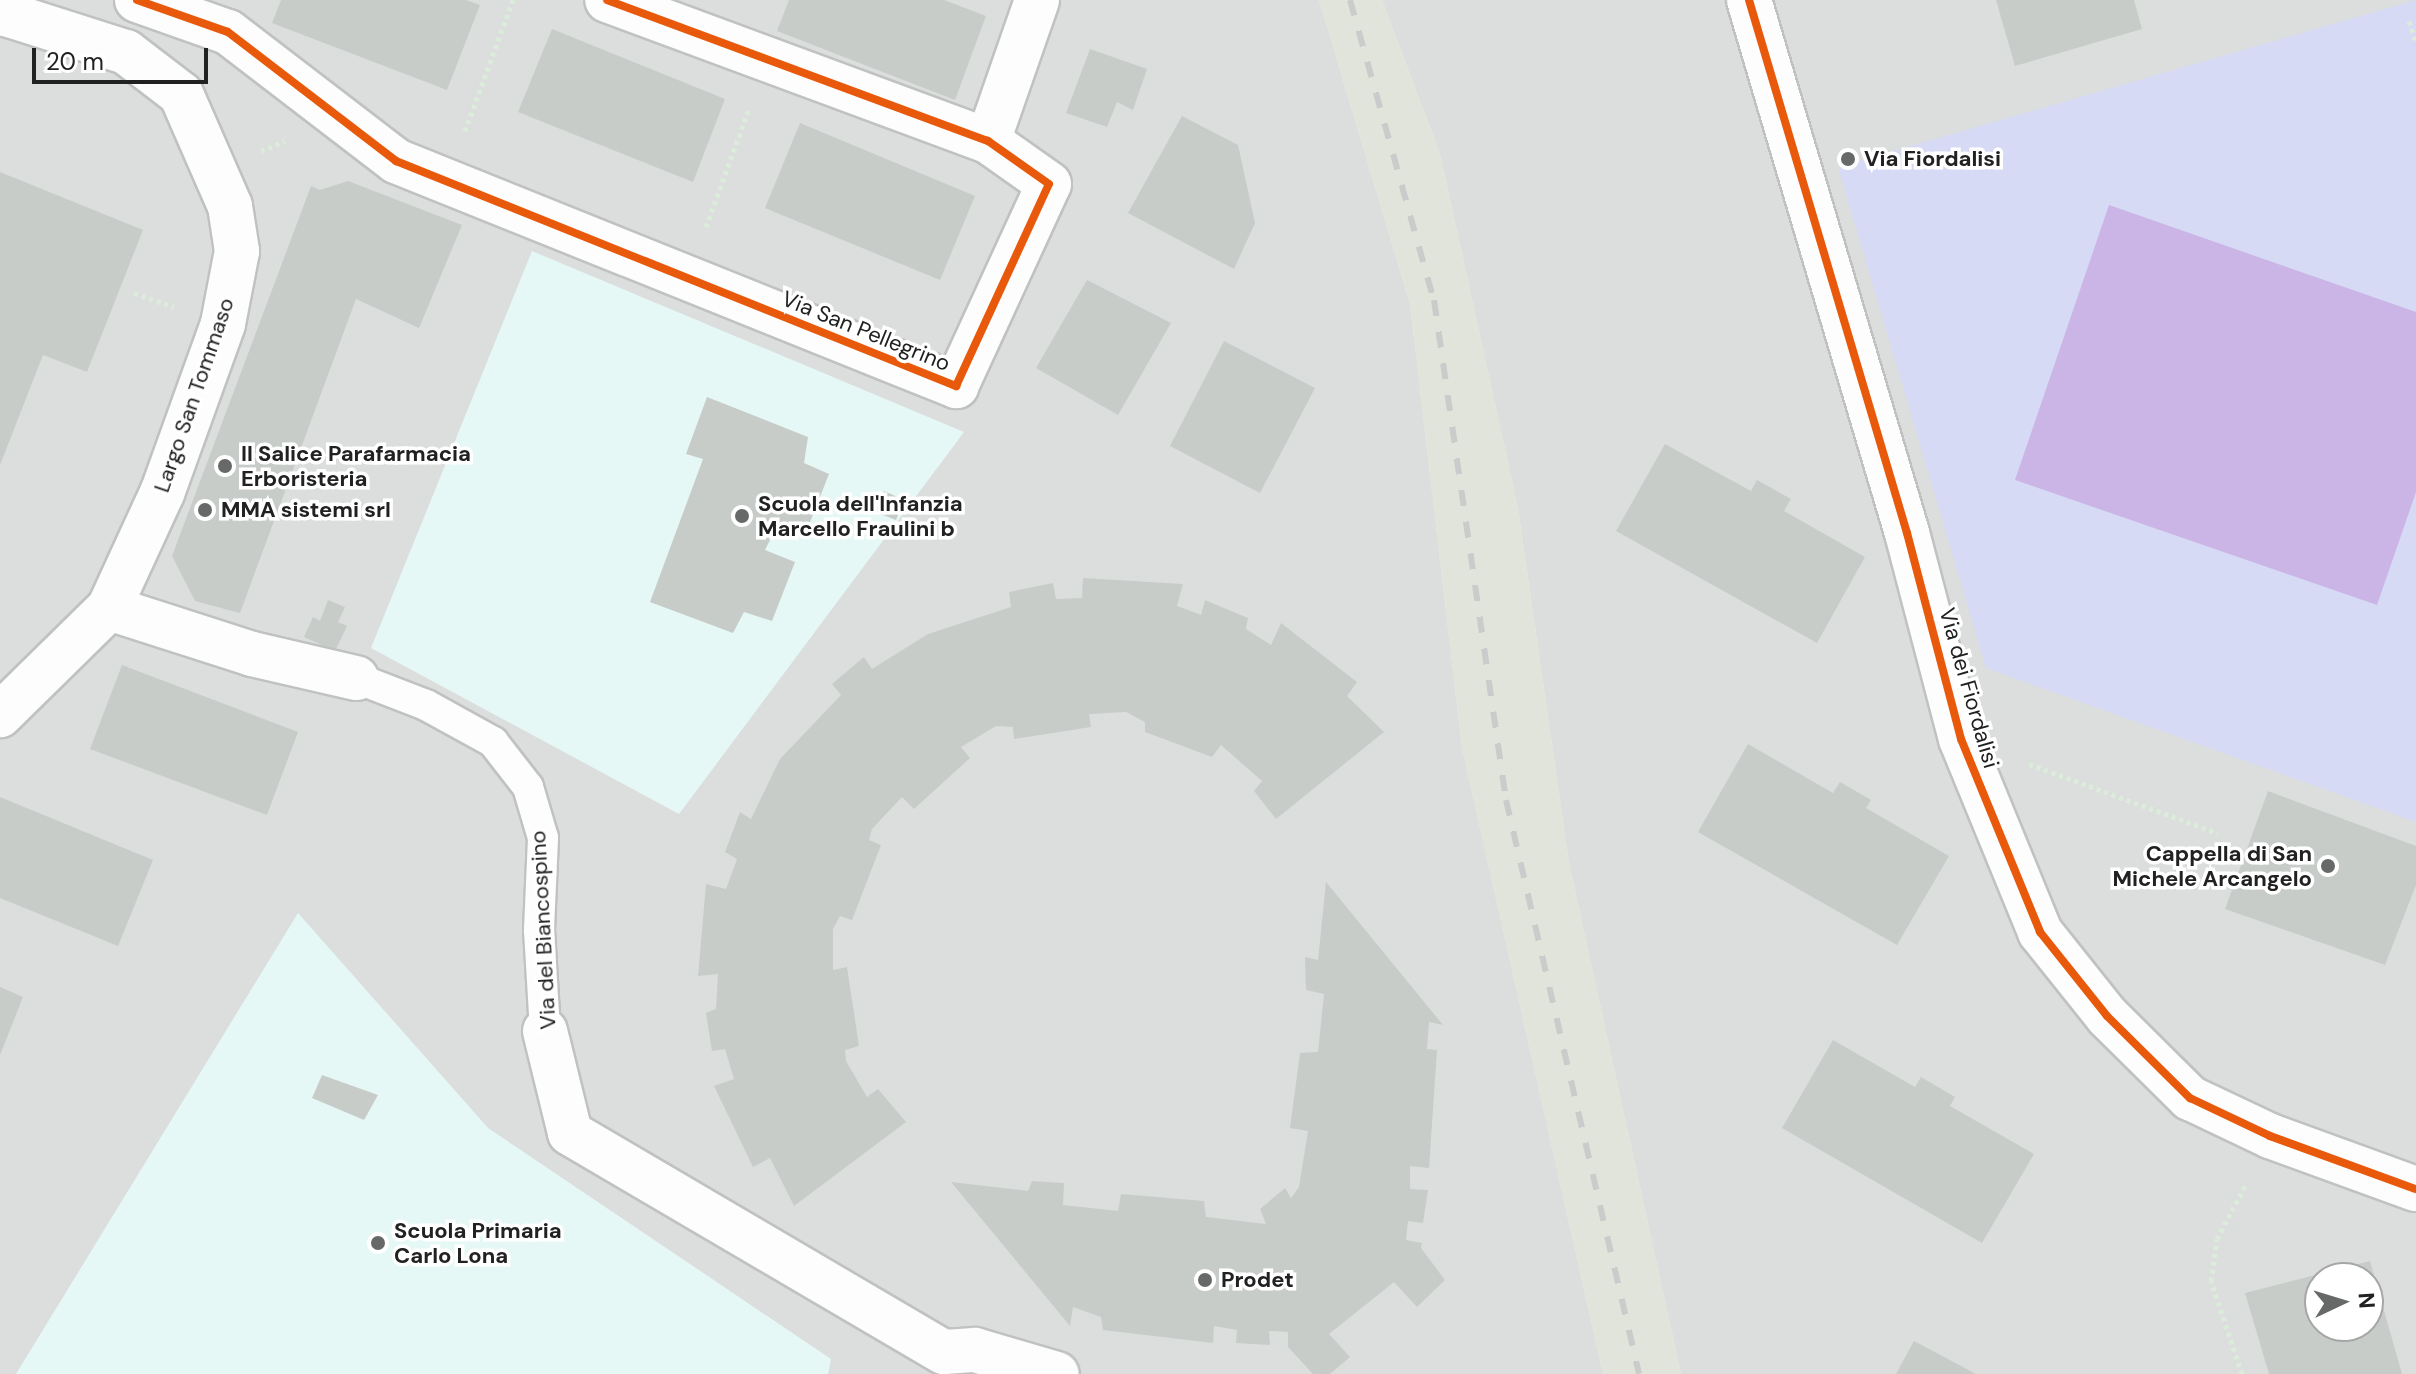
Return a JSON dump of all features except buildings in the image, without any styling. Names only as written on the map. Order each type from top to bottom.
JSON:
[{"type":"street","name":"Via San Pellegrino","points":[[137,0],[228,32],[396,161],[956,386],[1049,184],[988,141],[607,0]]},
{"type":"street","points":[[988,141],[1037,0]]},
{"type":"street","name":"Via dei Fiordalisi","points":[[1749,0],[1907,533],[1961,739],[2040,932],[2107,1016],[2190,1098],[2270,1136],[2416,1189]]},
{"type":"street","name":"Largo San Tommaso","points":[[0,3],[6,14],[126,52],[181,94],[230,206],[237,251],[223,324],[162,493],[109,608],[0,715]]},
{"type":"street","name":"Via del Biancospino","points":[[109,608],[252,654],[356,678]]},
{"type":"street","name":"Via del Biancospino","points":[[545,1031],[570,1133],[937,1363],[975,1350],[1057,1374]]},
{"type":"lane","name":"Via del Biancospino","points":[[356,678],[426,705],[493,742],[528,787],[543,838],[539,930],[545,1031]]},
{"type":"path","points":[[447,181],[513,0]]},
{"type":"path","points":[[2409,21],[2416,41]]},
{"type":"path","points":[[688,278],[767,59]]},
{"type":"path","points":[[1961,739],[2218,833]]},
{"type":"path","points":[[2242,1374],[2211,1281],[2217,1239],[2270,1136]]},
{"type":"shaded area","points":[[0,0],[1319,0],[1410,304],[1462,748],[1603,1374],[0,1374]]},
{"type":"shaded area","points":[[1319,0],[1382,0],[1440,154],[1518,508],[1569,863],[1681,1374],[1603,1374],[1462,748],[1410,304]]},
{"type":"shaded area","points":[[1382,0],[2416,0],[2416,1374],[1681,1374],[1569,863],[1518,508],[1440,154]]},
{"type":"shaded area","points":[[2416,0],[2416,822],[1986,668],[1838,167]]},
{"type":"shaded area","points":[[2109,205],[2416,312],[2416,492],[2377,605],[2015,480]]},
{"type":"shaded area","points":[[532,251],[964,432],[679,814],[371,648]]},
{"type":"shaded area","name":"Scuola Primaria Carlo Lona","points":[[298,913],[488,1128],[831,1359],[828,1374],[16,1374]]},
{"type":"railway","points":[[1350,0],[1434,300],[1506,800],[1639,1374]]},
{"type":"cycle path","points":[[137,0],[228,32],[396,161],[956,386],[1049,184],[988,141],[607,0]]},
{"type":"cycle path","points":[[1749,0],[1907,533],[1961,739],[2040,932],[2107,1016],[2190,1098],[2270,1136],[2416,1189]]},
{"type":"place","name":"Via Fiordalisi","points":[[1848,159]]},
{"type":"place","name":"Il Salice Parafarmacia Erboristeria","points":[[225,466]]},
{"type":"place","name":"MMA sistemi srl","points":[[205,510]]},
{"type":"place","name":"Scuola dell'Infanzia Marcello Fraulini b","points":[[742,516]]},
{"type":"place","name":"Cappella di San Michele Arcangelo","points":[[2328,866]]},
{"type":"place","name":"Scuola Primaria Carlo Lona","points":[[378,1243]]},
{"type":"place","name":"Prodet","points":[[1205,1280]]}]
